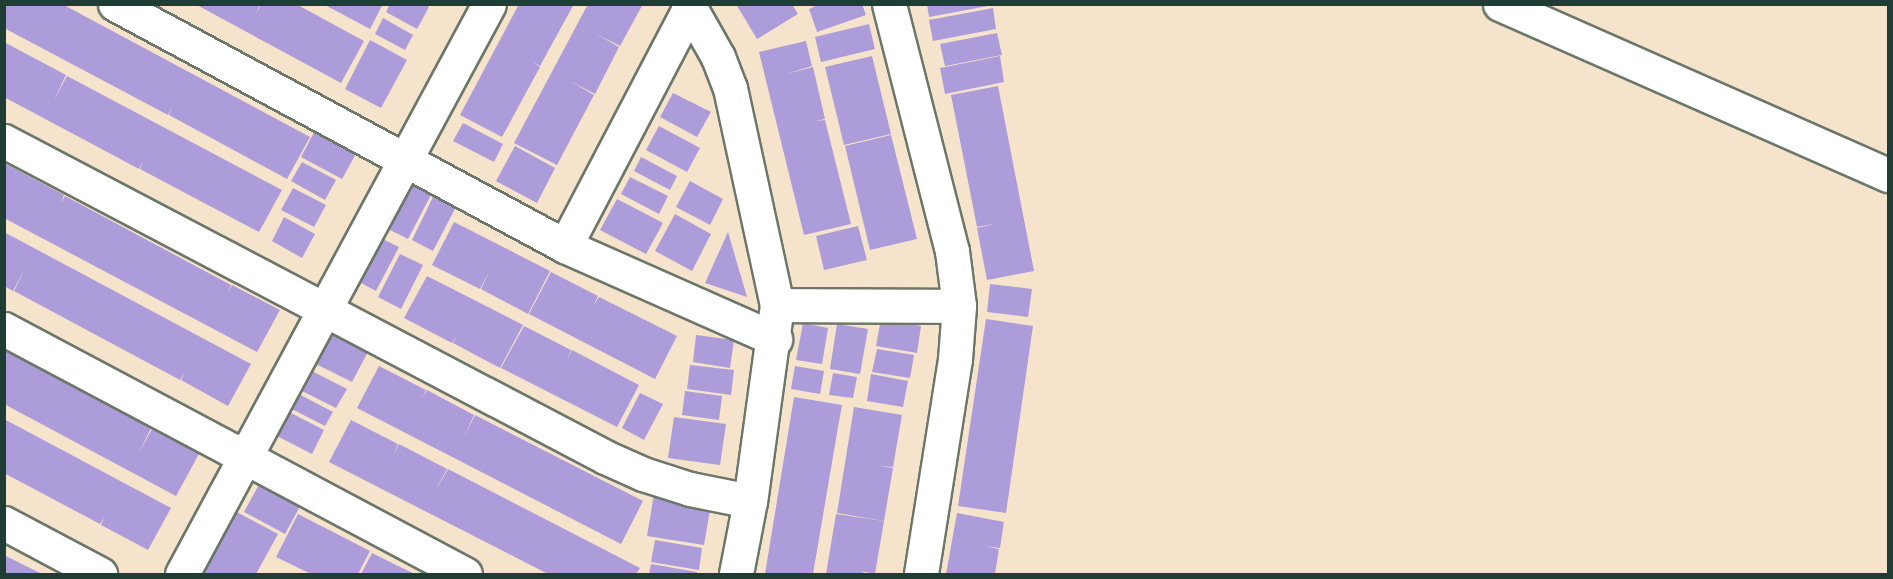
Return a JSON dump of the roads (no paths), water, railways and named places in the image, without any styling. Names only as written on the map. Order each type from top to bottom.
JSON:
[{"type":"street","points":[[115,4],[565,246],[775,339]]},
{"type":"street","points":[[889,4],[952,251],[958,306],[956,359],[921,574]]},
{"type":"street","points":[[1500,4],[1888,175]]},
{"type":"street","points":[[565,246],[689,6]]},
{"type":"street","points":[[689,6],[718,57],[730,88],[777,305],[775,339],[750,501],[736,574]]},
{"type":"street","points":[[182,574],[404,159],[482,7]]},
{"type":"street","points":[[4,141],[605,457],[643,474],[690,489],[750,501]]},
{"type":"street","points":[[777,305],[958,306]]},
{"type":"street","points":[[4,329],[465,574]]},
{"type":"street","points":[[4,523],[100,574]]}]
